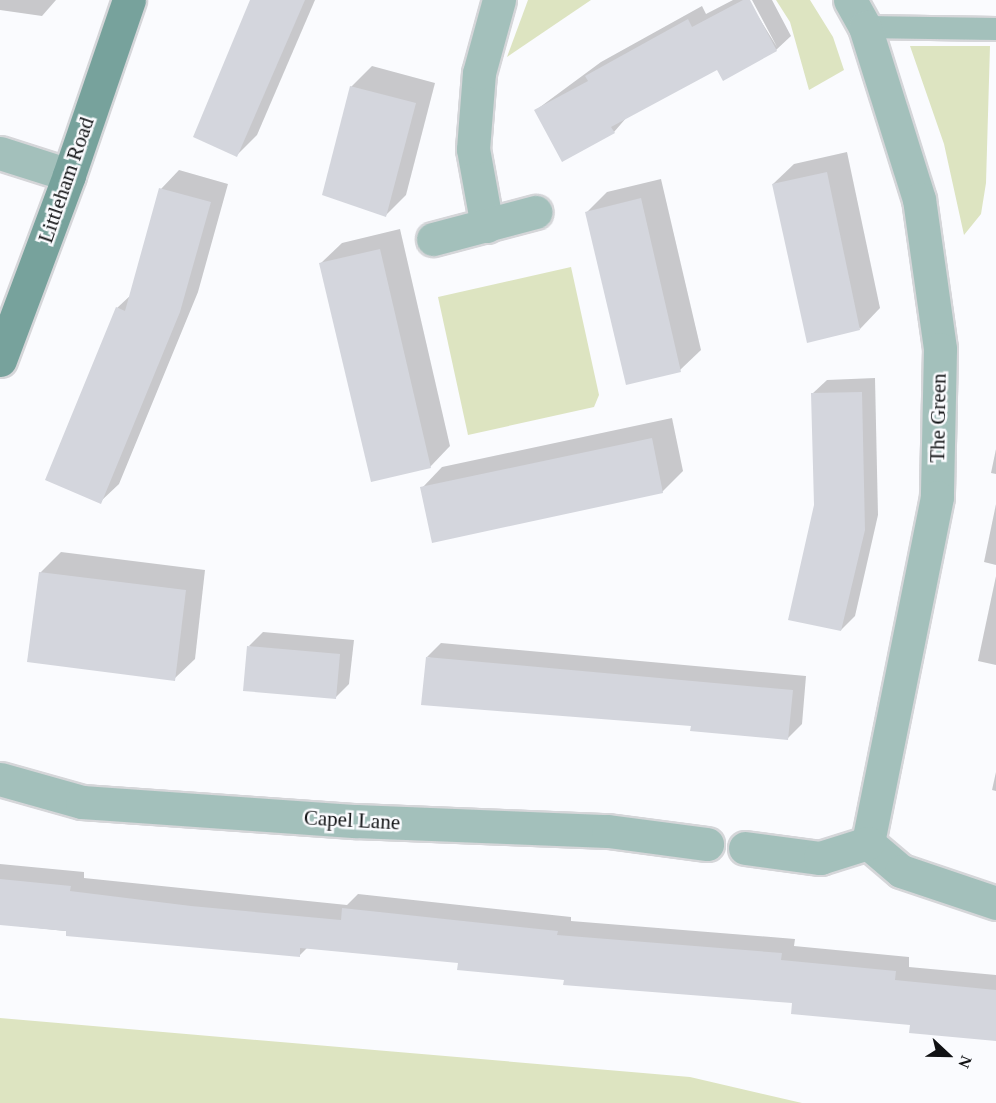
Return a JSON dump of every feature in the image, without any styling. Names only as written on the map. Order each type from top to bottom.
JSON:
[{"type":"street","name":"Littleham Road","points":[[0,360],[69,175],[129,0]]},
{"type":"street","points":[[487,226],[473,149],[479,73],[499,0]]},
{"type":"street","name":"The Green","points":[[858,13],[919,199],[939,349],[937,497],[868,843]]},
{"type":"street","points":[[0,153],[69,175]]},
{"type":"street","points":[[433,239],[535,212]]},
{"type":"street","name":"Capel Lane","points":[[0,780],[82,802],[356,821],[608,831],[706,844]]},
{"type":"street","points":[[746,848],[820,858],[868,843],[901,871],[996,903]]},
{"type":"lane","points":[[858,13],[996,29]]},
{"type":"green space","points":[[528,0],[591,0],[507,57]]},
{"type":"green space","points":[[776,0],[810,0],[833,37],[844,70],[809,90],[790,22]]},
{"type":"green space","points":[[910,46],[990,46],[986,183],[981,214],[964,235],[944,144]]},
{"type":"green space","points":[[571,267],[599,395],[594,407],[468,435],[438,297]]},
{"type":"green space","points":[[0,1018],[690,1077],[802,1103],[0,1103]]},
{"type":"building","points":[[250,0],[305,0],[237,157],[193,137]]},
{"type":"building","points":[[743,0],[750,0],[777,51],[723,81],[717,70],[611,127],[615,133],[562,162],[534,110],[588,81],[585,76],[688,19],[692,27]]},
{"type":"building","points":[[350,86],[416,103],[386,217],[322,195]]},
{"type":"building","points":[[827,172],[860,330],[807,343],[772,184]]},
{"type":"building","points":[[159,188],[211,202],[180,312],[101,504],[45,480],[116,307],[125,311]]},
{"type":"building","points":[[641,198],[681,372],[626,385],[585,212]]},
{"type":"building","points":[[380,249],[431,468],[371,482],[319,263]]},
{"type":"building","points":[[862,392],[865,530],[841,631],[788,620],[814,505],[811,393]]},
{"type":"building","points":[[652,438],[663,493],[432,543],[420,487]]},
{"type":"building","points":[[39,572],[186,590],[175,681],[27,662]]},
{"type":"building","points":[[247,646],[340,654],[336,699],[243,691]]},
{"type":"building","points":[[426,657],[793,690],[788,740],[690,731],[691,726],[421,705]]},
{"type":"building","points":[[0,879],[71,886],[70,891],[191,906],[341,920],[342,908],[558,931],[557,935],[782,953],[781,960],[896,971],[895,980],[996,990],[996,1041],[909,1033],[910,1025],[791,1014],[792,1003],[563,985],[564,980],[457,970],[458,963],[300,948],[300,957],[66,936],[66,931],[0,925]]}]
